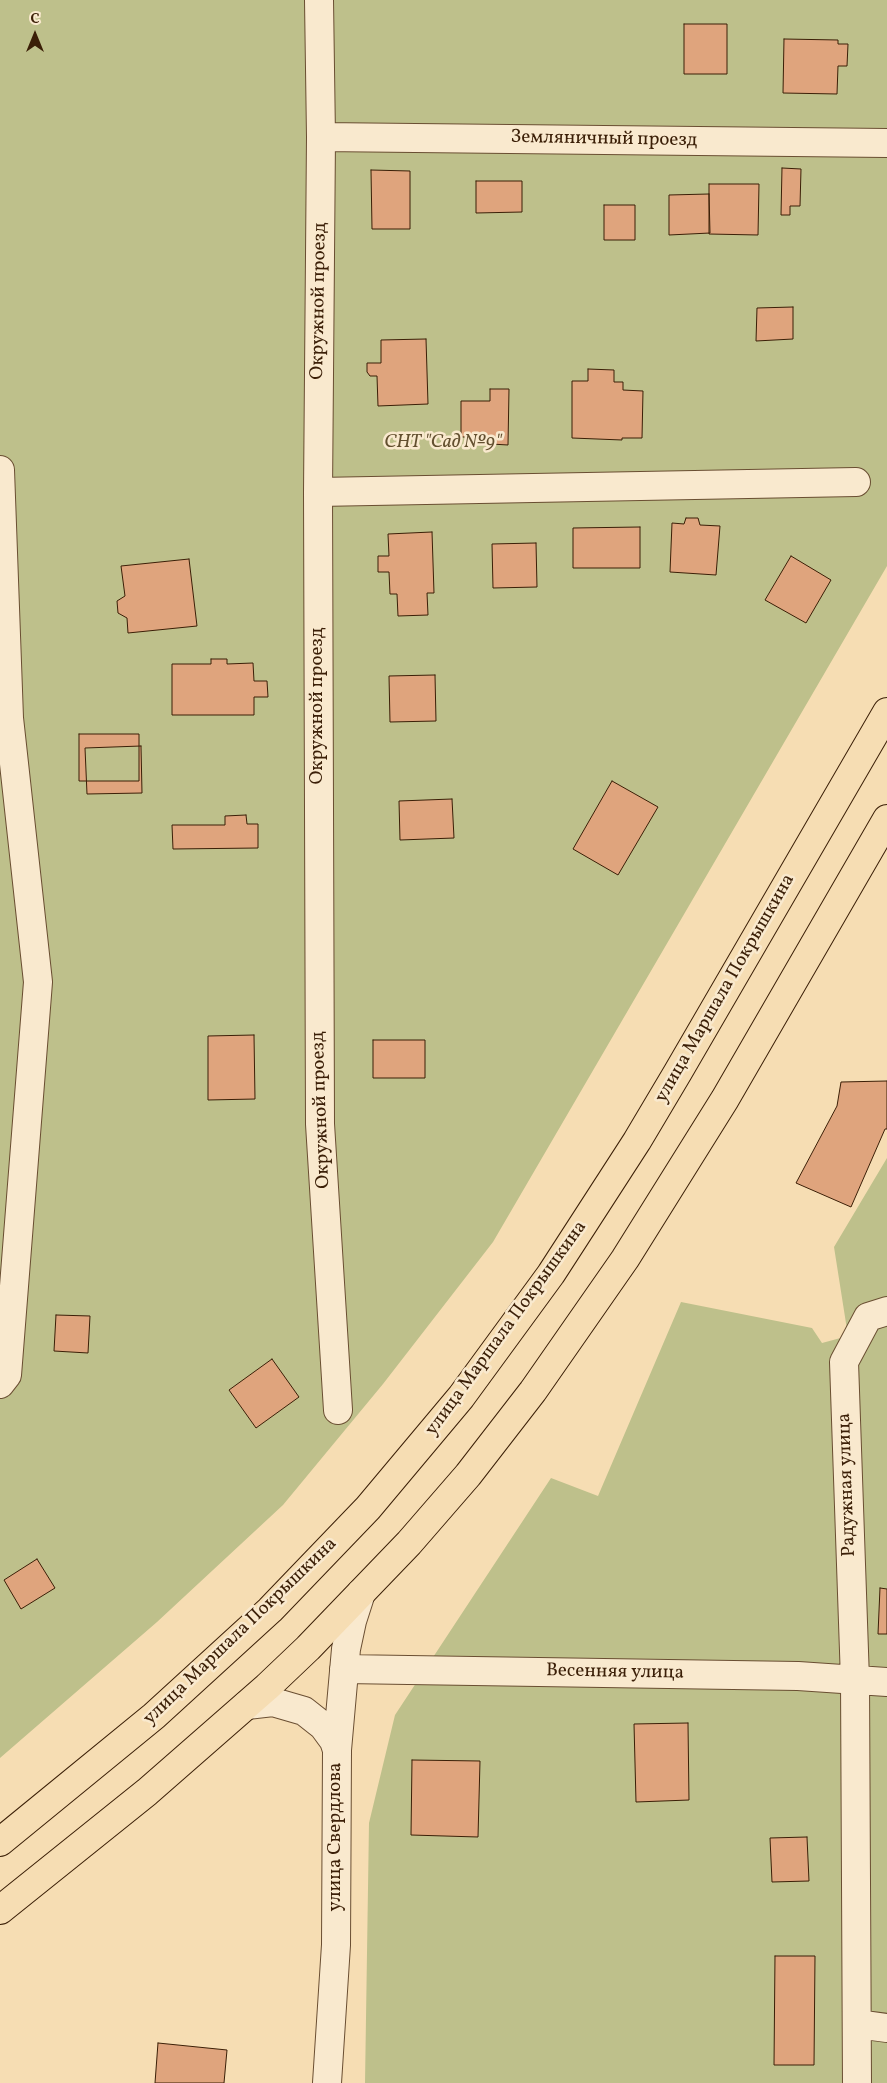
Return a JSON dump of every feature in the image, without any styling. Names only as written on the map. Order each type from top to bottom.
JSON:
[{"type":"main road","name":"улица Маршала Покрышкина","points":[[0,1842],[154,1716],[270,1610],[368,1508],[461,1397],[541,1288],[632,1149],[887,712]]},
{"type":"main road","points":[[0,1910],[147,1792],[308,1648],[409,1543],[468,1475],[533,1391],[595,1303],[706,1130],[887,819]]},
{"type":"street","name":"Окружной проезд","points":[[319,0],[321,136],[318,492],[320,1124],[338,1410]]},
{"type":"street","name":"Земляничный проезд","points":[[321,136],[887,143]]},
{"type":"street","points":[[0,471],[5,719],[38,982],[7,1375],[0,1384]]},
{"type":"street","points":[[318,492],[856,482]]},
{"type":"street","name":"Радужная улица","points":[[857,2083],[855,1680],[844,1362],[868,1317],[887,1311]]},
{"type":"street","name":"улица Свердлова","points":[[327,2083],[336,1945],[337,1750],[348,1635],[361,1593]]},
{"type":"street","name":"Весенняя улица","points":[[344,1669],[798,1676],[887,1682]]},
{"type":"street","points":[[247,1704],[273,1702],[304,1710],[324,1726],[334,1741],[337,1750]]},
{"type":"street","points":[[857,2024],[887,2028]]},
{"type":"green space","name":"СНТ \"Сад №9\"","points":[[0,0],[887,0],[887,566],[493,1242],[383,1384],[283,1505],[157,1622],[0,1758]]},
{"type":"green space","points":[[887,1158],[887,2083],[365,2083],[369,1823],[395,1715],[551,1478],[598,1496],[681,1302],[812,1328],[822,1343],[848,1336],[834,1247]]},
{"type":"building","points":[[684,24],[727,24],[727,74],[684,74]]},
{"type":"building","points":[[784,39],[838,40],[838,44],[848,44],[847,66],[838,66],[837,94],[783,93]]},
{"type":"building","points":[[782,168],[801,169],[800,206],[790,206],[790,215],[781,215]]},
{"type":"building","points":[[371,170],[410,171],[410,229],[372,229]]},
{"type":"building","points":[[476,181],[522,181],[522,212],[476,213]]},
{"type":"building","points":[[709,184],[759,184],[758,235],[709,234]]},
{"type":"building","points":[[709,194],[710,233],[669,235],[669,195]]},
{"type":"building","points":[[604,205],[635,205],[635,240],[604,240]]},
{"type":"building","points":[[793,307],[793,339],[756,341],[757,308]]},
{"type":"building","points":[[426,339],[428,404],[378,406],[377,376],[370,376],[367,372],[367,363],[381,363],[381,340]]},
{"type":"building","points":[[588,369],[614,370],[614,382],[623,382],[623,390],[643,391],[642,438],[622,438],[622,440],[572,438],[572,381],[588,381]]},
{"type":"building","points":[[490,389],[509,389],[508,445],[491,444],[491,437],[461,437],[461,401],[490,401]]},
{"type":"building","points":[[686,518],[698,518],[700,525],[720,526],[716,575],[670,572],[672,523],[684,524]]},
{"type":"building","points":[[640,527],[640,568],[573,568],[573,528]]},
{"type":"building","points":[[432,532],[434,593],[427,593],[428,615],[398,616],[397,594],[390,594],[389,572],[378,572],[378,556],[389,556],[388,534]]},
{"type":"building","points":[[536,543],[537,587],[493,588],[492,544]]},
{"type":"building","points":[[791,556],[831,580],[806,623],[765,600]]},
{"type":"building","points":[[189,559],[197,626],[128,633],[127,618],[118,613],[117,601],[125,596],[121,566]]},
{"type":"building","points":[[211,659],[227,659],[227,664],[253,663],[254,681],[267,681],[268,697],[254,697],[254,715],[172,715],[172,664],[211,664]]},
{"type":"building","points":[[435,675],[436,721],[390,722],[389,676]]},
{"type":"building","points":[[79,734],[139,734],[139,781],[79,781]]},
{"type":"building","points":[[141,746],[142,793],[87,794],[85,748]]},
{"type":"building","points":[[612,781],[658,807],[618,875],[573,849]]},
{"type":"building","points":[[452,799],[454,838],[400,840],[399,801]]},
{"type":"building","points":[[246,815],[247,824],[258,824],[258,848],[173,849],[172,825],[225,825],[225,816]]},
{"type":"building","points":[[254,1035],[255,1099],[208,1100],[208,1036]]},
{"type":"building","points":[[373,1040],[425,1040],[425,1078],[373,1078]]},
{"type":"building","points":[[887,1081],[887,1129],[885,1129],[851,1207],[796,1183],[837,1106],[841,1082]]},
{"type":"building","points":[[56,1315],[90,1316],[88,1353],[54,1351]]},
{"type":"building","points":[[272,1359],[299,1397],[256,1428],[229,1390]]},
{"type":"building","points":[[37,1559],[55,1588],[21,1609],[4,1580]]},
{"type":"building","points":[[880,1588],[887,1589],[887,1634],[878,1634]]},
{"type":"building","points":[[688,1723],[689,1800],[636,1802],[634,1724]]},
{"type":"building","points":[[412,1760],[480,1761],[478,1837],[411,1835]]},
{"type":"building","points":[[807,1837],[809,1881],[772,1882],[770,1838]]},
{"type":"building","points":[[775,1956],[815,1956],[814,2065],[774,2065]]},
{"type":"building","points":[[158,2043],[227,2050],[224,2083],[155,2083]]}]
